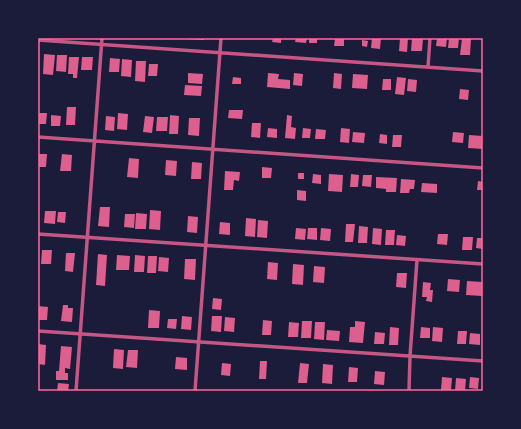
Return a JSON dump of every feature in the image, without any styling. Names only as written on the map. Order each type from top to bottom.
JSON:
[{"type":"street","points":[[76,391],[102,38]]},
{"type":"street","points":[[195,391],[221,38]]},
{"type":"street","points":[[428,67],[430,38]]},
{"type":"street","points":[[38,40],[483,71]]},
{"type":"street","points":[[38,137],[483,168]]},
{"type":"street","points":[[38,234],[483,264]]},
{"type":"street","points":[[409,391],[417,260]]},
{"type":"street","points":[[38,331],[483,362]]},
{"type":"building","points":[[204,38],[204,40],[187,39]]},
{"type":"building","points":[[273,38],[281,38],[281,43],[272,42]]},
{"type":"building","points":[[296,38],[307,38],[306,43],[295,42]]},
{"type":"building","points":[[309,38],[317,38],[317,43],[309,43]]},
{"type":"building","points":[[335,38],[344,38],[344,46],[334,46]]},
{"type":"building","points":[[372,38],[381,38],[380,49],[371,48]]},
{"type":"building","points":[[400,38],[408,38],[407,52],[399,51]]},
{"type":"building","points":[[412,38],[423,38],[422,51],[411,51]]},
{"type":"building","points":[[437,38],[447,38],[446,47],[436,46]]},
{"type":"building","points":[[449,38],[459,38],[458,48],[448,48]]},
{"type":"building","points":[[462,38],[471,39],[470,55],[460,55]]},
{"type":"building","points":[[362,40],[368,41],[367,47],[362,46]]},
{"type":"building","points":[[44,54],[55,55],[53,75],[43,74]]},
{"type":"building","points":[[57,55],[67,55],[66,72],[56,71]]},
{"type":"building","points":[[69,57],[79,57],[77,78],[73,78],[73,74],[68,74]]},
{"type":"building","points":[[82,57],[93,57],[92,70],[81,70]]},
{"type":"building","points":[[110,58],[120,59],[119,72],[109,72]]},
{"type":"building","points":[[122,59],[132,60],[131,77],[121,76]]},
{"type":"building","points":[[136,61],[146,61],[145,82],[135,81]]},
{"type":"building","points":[[149,64],[158,64],[157,76],[148,76]]},
{"type":"building","points":[[188,73],[203,74],[202,84],[188,83]]},
{"type":"building","points":[[268,73],[279,74],[278,79],[290,80],[290,89],[267,87]]},
{"type":"building","points":[[294,73],[303,74],[302,86],[293,85]]},
{"type":"building","points":[[334,73],[342,74],[341,89],[333,88]]},
{"type":"building","points":[[353,74],[368,75],[367,89],[352,88]]},
{"type":"building","points":[[233,77],[241,78],[241,84],[232,84]]},
{"type":"building","points":[[397,77],[406,78],[404,95],[395,94]]},
{"type":"building","points":[[383,79],[391,79],[391,90],[382,90]]},
{"type":"building","points":[[408,79],[417,80],[416,92],[407,91]]},
{"type":"building","points":[[185,85],[202,86],[201,96],[184,95]]},
{"type":"building","points":[[460,89],[469,90],[468,100],[459,99]]},
{"type":"building","points":[[67,107],[76,107],[75,125],[66,125]]},
{"type":"building","points":[[229,110],[243,110],[242,119],[228,118]]},
{"type":"building","points":[[38,113],[47,113],[46,124],[38,124]]},
{"type":"building","points":[[118,113],[128,114],[127,130],[117,129]]},
{"type":"building","points":[[51,115],[61,116],[60,126],[51,126]]},
{"type":"building","points":[[170,115],[179,116],[178,134],[169,134]]},
{"type":"building","points":[[287,115],[292,116],[291,127],[296,128],[295,139],[285,138]]},
{"type":"building","points":[[106,116],[115,117],[114,131],[105,130]]},
{"type":"building","points":[[145,116],[154,117],[152,133],[143,132]]},
{"type":"building","points":[[157,117],[168,117],[167,131],[156,131]]},
{"type":"building","points":[[189,118],[200,118],[199,136],[188,135]]},
{"type":"building","points":[[252,123],[261,123],[260,138],[251,137]]},
{"type":"building","points":[[268,128],[277,129],[277,138],[267,137]]},
{"type":"building","points":[[303,128],[311,129],[310,138],[302,138]]},
{"type":"building","points":[[341,128],[350,129],[349,143],[340,142]]},
{"type":"building","points":[[316,129],[326,130],[325,139],[315,139]]},
{"type":"building","points":[[353,132],[365,133],[364,143],[352,142]]},
{"type":"building","points":[[453,132],[464,133],[463,143],[452,142]]},
{"type":"building","points":[[380,134],[387,135],[387,144],[379,143]]},
{"type":"building","points":[[393,135],[402,135],[401,147],[392,147]]},
{"type":"building","points":[[469,135],[483,136],[483,149],[468,148]]},
{"type":"building","points":[[38,154],[47,154],[46,167],[38,167]]},
{"type":"building","points":[[62,154],[72,155],[71,171],[60,171]]},
{"type":"building","points":[[129,158],[139,159],[138,178],[127,177]]},
{"type":"building","points":[[166,160],[177,161],[176,176],[165,175]]},
{"type":"building","points":[[192,162],[202,163],[201,179],[191,179]]},
{"type":"building","points":[[262,167],[272,168],[271,178],[262,178]]},
{"type":"building","points":[[225,171],[240,172],[239,181],[234,180],[233,190],[224,190]]},
{"type":"building","points":[[298,173],[304,173],[304,179],[298,179]]},
{"type":"building","points":[[313,174],[321,175],[321,184],[312,183]]},
{"type":"building","points":[[329,174],[343,175],[342,192],[328,191]]},
{"type":"building","points":[[351,174],[359,175],[358,187],[350,187]]},
{"type":"building","points":[[363,175],[372,175],[371,187],[362,186]]},
{"type":"building","points":[[376,177],[397,178],[396,192],[386,192],[386,189],[376,188]]},
{"type":"building","points":[[401,179],[415,180],[414,189],[410,189],[409,193],[400,193]]},
{"type":"building","points":[[478,181],[483,182],[483,190],[477,190]]},
{"type":"building","points":[[422,183],[437,184],[437,193],[421,192]]},
{"type":"building","points":[[297,190],[306,191],[306,201],[297,200]]},
{"type":"building","points":[[100,207],[110,207],[109,227],[98,226]]},
{"type":"building","points":[[150,210],[161,211],[160,230],[149,229]]},
{"type":"building","points":[[45,211],[56,211],[55,224],[44,223]]},
{"type":"building","points":[[58,212],[66,212],[65,223],[57,222]]},
{"type":"building","points":[[136,213],[147,214],[146,229],[135,229]]},
{"type":"building","points":[[125,214],[135,214],[134,228],[124,227]]},
{"type":"building","points":[[188,216],[198,217],[197,233],[187,232]]},
{"type":"building","points":[[246,218],[256,219],[255,237],[245,236]]},
{"type":"building","points":[[258,220],[268,221],[267,238],[257,237]]},
{"type":"building","points":[[220,222],[230,223],[230,235],[219,234]]},
{"type":"building","points":[[346,224],[355,224],[353,242],[345,242]]},
{"type":"building","points":[[359,226],[368,227],[367,243],[358,243]]},
{"type":"building","points":[[296,228],[306,229],[305,240],[295,239]]},
{"type":"building","points":[[308,228],[317,228],[317,240],[307,239]]},
{"type":"building","points":[[321,228],[331,229],[330,241],[320,240]]},
{"type":"building","points":[[373,228],[382,229],[381,245],[372,244]]},
{"type":"building","points":[[386,230],[395,230],[394,245],[385,245]]},
{"type":"building","points":[[438,234],[448,234],[447,245],[437,244]]},
{"type":"building","points":[[397,235],[406,236],[405,246],[396,245]]},
{"type":"building","points":[[463,237],[473,237],[472,250],[462,250]]},
{"type":"building","points":[[477,238],[483,238],[483,249],[476,248]]},
{"type":"building","points":[[42,250],[52,250],[51,264],[41,264]]},
{"type":"building","points":[[66,253],[75,253],[73,272],[65,271]]},
{"type":"building","points":[[98,254],[107,255],[105,286],[96,285]]},
{"type":"building","points":[[117,255],[130,256],[129,270],[116,270]]},
{"type":"building","points":[[135,255],[145,256],[144,272],[134,272]]},
{"type":"building","points":[[148,256],[157,256],[156,273],[147,273]]},
{"type":"building","points":[[159,257],[169,258],[168,272],[158,271]]},
{"type":"building","points":[[185,259],[196,259],[195,280],[184,279]]},
{"type":"building","points":[[268,262],[278,263],[277,280],[267,279]]},
{"type":"building","points":[[293,264],[304,265],[303,285],[292,284]]},
{"type":"building","points":[[314,266],[325,267],[324,283],[313,282]]},
{"type":"building","points":[[397,273],[407,273],[406,288],[396,287]]},
{"type":"building","points":[[448,279],[460,280],[459,292],[447,291]]},
{"type":"building","points":[[467,281],[483,282],[482,296],[466,295]]},
{"type":"building","points":[[423,282],[431,283],[430,290],[433,290],[432,302],[426,301],[427,297],[422,297]]},
{"type":"building","points":[[213,298],[222,299],[221,310],[212,309]]},
{"type":"building","points":[[63,305],[68,305],[68,308],[73,308],[72,322],[61,321]]},
{"type":"building","points":[[38,306],[48,307],[47,320],[38,320]]},
{"type":"building","points":[[149,310],[160,311],[159,328],[148,328]]},
{"type":"building","points":[[182,316],[192,317],[191,330],[181,329]]},
{"type":"building","points":[[212,316],[222,316],[221,332],[211,331]]},
{"type":"building","points":[[225,317],[235,318],[234,332],[224,331]]},
{"type":"building","points":[[168,319],[177,319],[176,329],[167,328]]},
{"type":"building","points":[[263,320],[272,321],[271,335],[262,335]]},
{"type":"building","points":[[302,321],[312,321],[311,338],[301,338]]},
{"type":"building","points":[[355,321],[365,322],[363,343],[349,342],[350,327],[355,327]]},
{"type":"building","points":[[289,322],[299,323],[298,337],[288,337]]},
{"type":"building","points":[[315,322],[325,322],[324,340],[314,339]]},
{"type":"building","points":[[390,327],[399,328],[398,345],[389,345]]},
{"type":"building","points":[[421,327],[430,328],[430,338],[420,338]]},
{"type":"building","points":[[433,327],[443,328],[442,342],[432,341]]},
{"type":"building","points":[[327,330],[340,331],[339,341],[326,340]]},
{"type":"building","points":[[458,331],[467,331],[466,344],[457,344]]},
{"type":"building","points":[[375,332],[385,333],[384,344],[374,344]]},
{"type":"building","points":[[470,333],[480,334],[480,345],[469,344]]},
{"type":"building","points":[[38,344],[46,345],[45,365],[38,364]]},
{"type":"building","points":[[61,346],[72,347],[70,369],[65,368],[65,373],[68,373],[68,380],[56,380],[56,371],[59,371]]},
{"type":"building","points":[[114,349],[124,350],[123,369],[113,368]]},
{"type":"building","points":[[128,350],[138,350],[137,368],[126,367]]},
{"type":"building","points":[[176,357],[187,358],[187,370],[175,369]]},
{"type":"building","points":[[260,361],[267,361],[266,379],[259,379]]},
{"type":"building","points":[[222,363],[231,364],[230,376],[221,375]]},
{"type":"building","points":[[300,363],[309,364],[307,383],[298,383]]},
{"type":"building","points":[[323,364],[333,365],[332,384],[322,383]]},
{"type":"building","points":[[349,367],[358,368],[357,382],[348,382]]},
{"type":"building","points":[[375,371],[385,372],[384,385],[374,384]]},
{"type":"building","points":[[442,377],[452,378],[451,390],[441,390]]},
{"type":"building","points":[[470,377],[479,378],[478,389],[469,388]]},
{"type":"building","points":[[456,378],[466,379],[465,391],[455,391]]},
{"type":"building","points":[[58,383],[69,384],[68,391],[57,391]]}]
